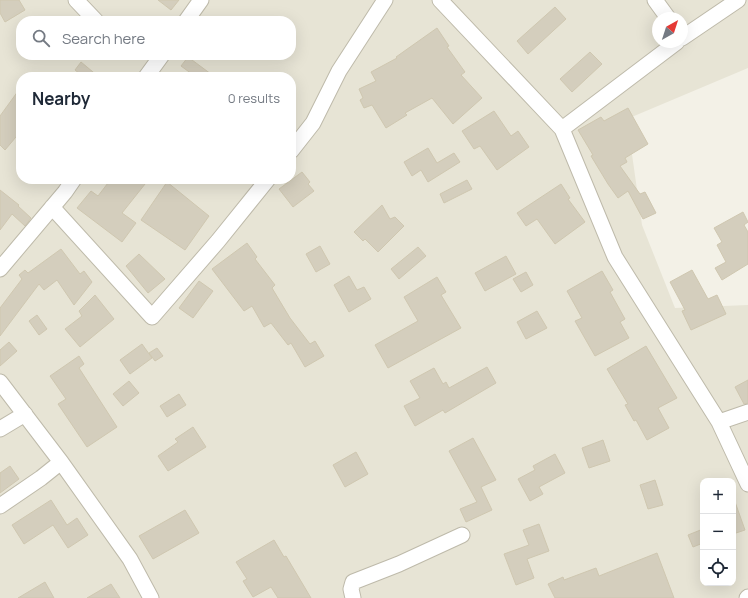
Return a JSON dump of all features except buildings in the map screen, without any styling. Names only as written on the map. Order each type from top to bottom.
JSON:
[{"type":"street","points":[[76,0],[91,16]]},
{"type":"street","points":[[190,16],[202,0]]},
{"type":"street","points":[[296,145],[313,123],[339,71],[385,0]]},
{"type":"street","points":[[440,0],[562,130],[614,256],[719,422],[748,484]]},
{"type":"street","points":[[655,0],[664,12]]},
{"type":"street","points":[[688,33],[738,0]]},
{"type":"street","points":[[562,130],[668,48]]},
{"type":"street","points":[[149,72],[157,60]]},
{"type":"street","points":[[0,270],[70,184]]},
{"type":"street","points":[[52,207],[152,317],[218,241],[264,184]]},
{"type":"street","points":[[0,382],[61,462],[130,559],[151,598]]},
{"type":"street","points":[[719,422],[748,412]]},
{"type":"street","points":[[0,429],[25,414]]},
{"type":"street","points":[[0,506],[41,478],[61,462]]},
{"type":"street","points":[[353,598],[351,589],[353,582],[399,564],[462,535]]},
{"type":"shaded area","points":[[0,0],[748,0],[748,68],[627,119],[642,225],[675,308],[748,305],[748,598],[0,598]]}]
